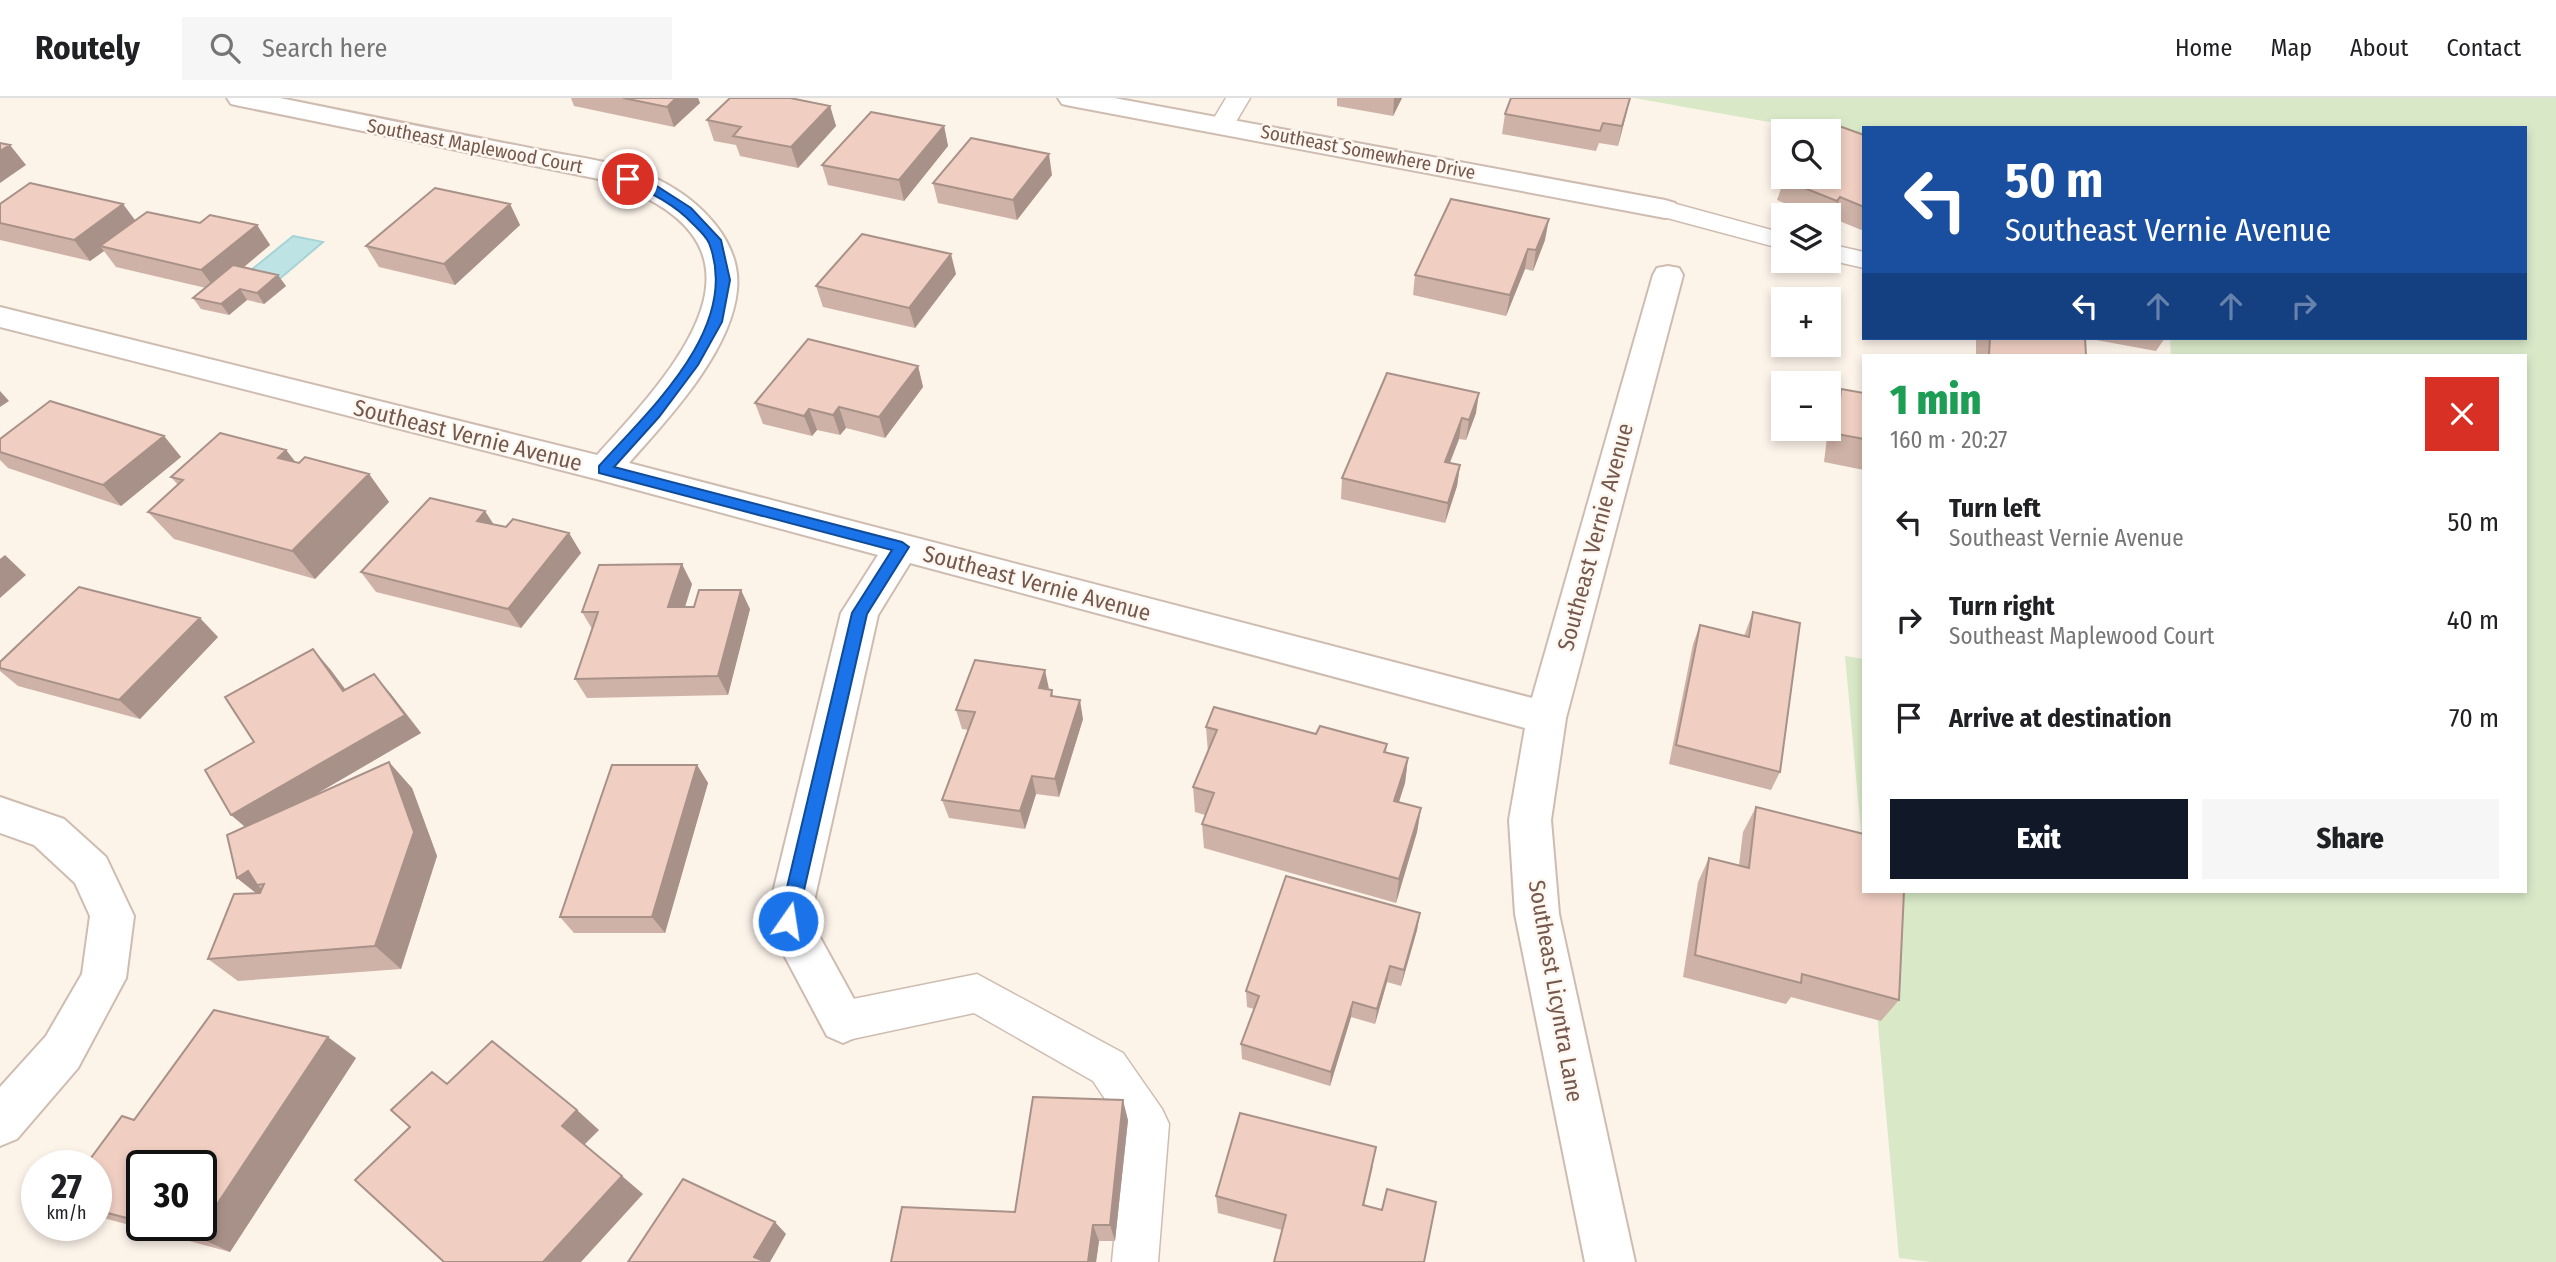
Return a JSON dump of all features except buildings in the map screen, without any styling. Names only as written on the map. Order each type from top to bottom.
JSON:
[{"type":"street","name":"Southeast Maplewood Court","points":[[240,98],[319,105],[606,172],[651,187],[687,211],[715,240],[724,280],[715,322],[692,365],[604,469]]},
{"type":"street","name":"Southeast Somewhere Drive","points":[[1071,98],[1665,209]]},
{"type":"street","name":"Southeast Vernie Avenue","points":[[0,317],[604,469],[1546,718],[1668,275]]},
{"type":"street","points":[[843,1021],[788,921],[860,613],[902,547]]},
{"type":"street","name":"Southeast Licyntra Lane","points":[[1546,718],[1530,820],[1537,914],[1610,1262]]},
{"type":"street","points":[[0,815],[49,832],[66,847],[91,870],[113,916],[104,978],[62,1052],[0,1122]]},
{"type":"lane","points":[[1222,125],[1238,98]]},
{"type":"lane","points":[[1665,209],[1771,238]]},
{"type":"lane","points":[[1841,255],[1862,260]]},
{"type":"lane","points":[[843,1021],[977,993],[1108,1067],[1147,1124],[1135,1262]]},
{"type":"green space","points":[[1634,98],[2556,98],[2556,1262],[1930,1262],[1899,1258],[1866,893],[2527,893],[2527,354],[2171,354],[2170,340],[2527,340],[2527,126],[1862,126],[1862,139],[1841,135],[1841,119],[1771,119],[1771,122]]},
{"type":"green space","points":[[1845,656],[1862,659],[1862,842]]},
{"type":"water","points":[[293,236],[323,242],[276,282],[245,275]]},
{"type":"route","points":[[628,179],[651,187],[687,211],[701,225],[715,240],[724,280],[715,322],[692,365],[604,469],[902,547],[860,613],[788,921]]}]
